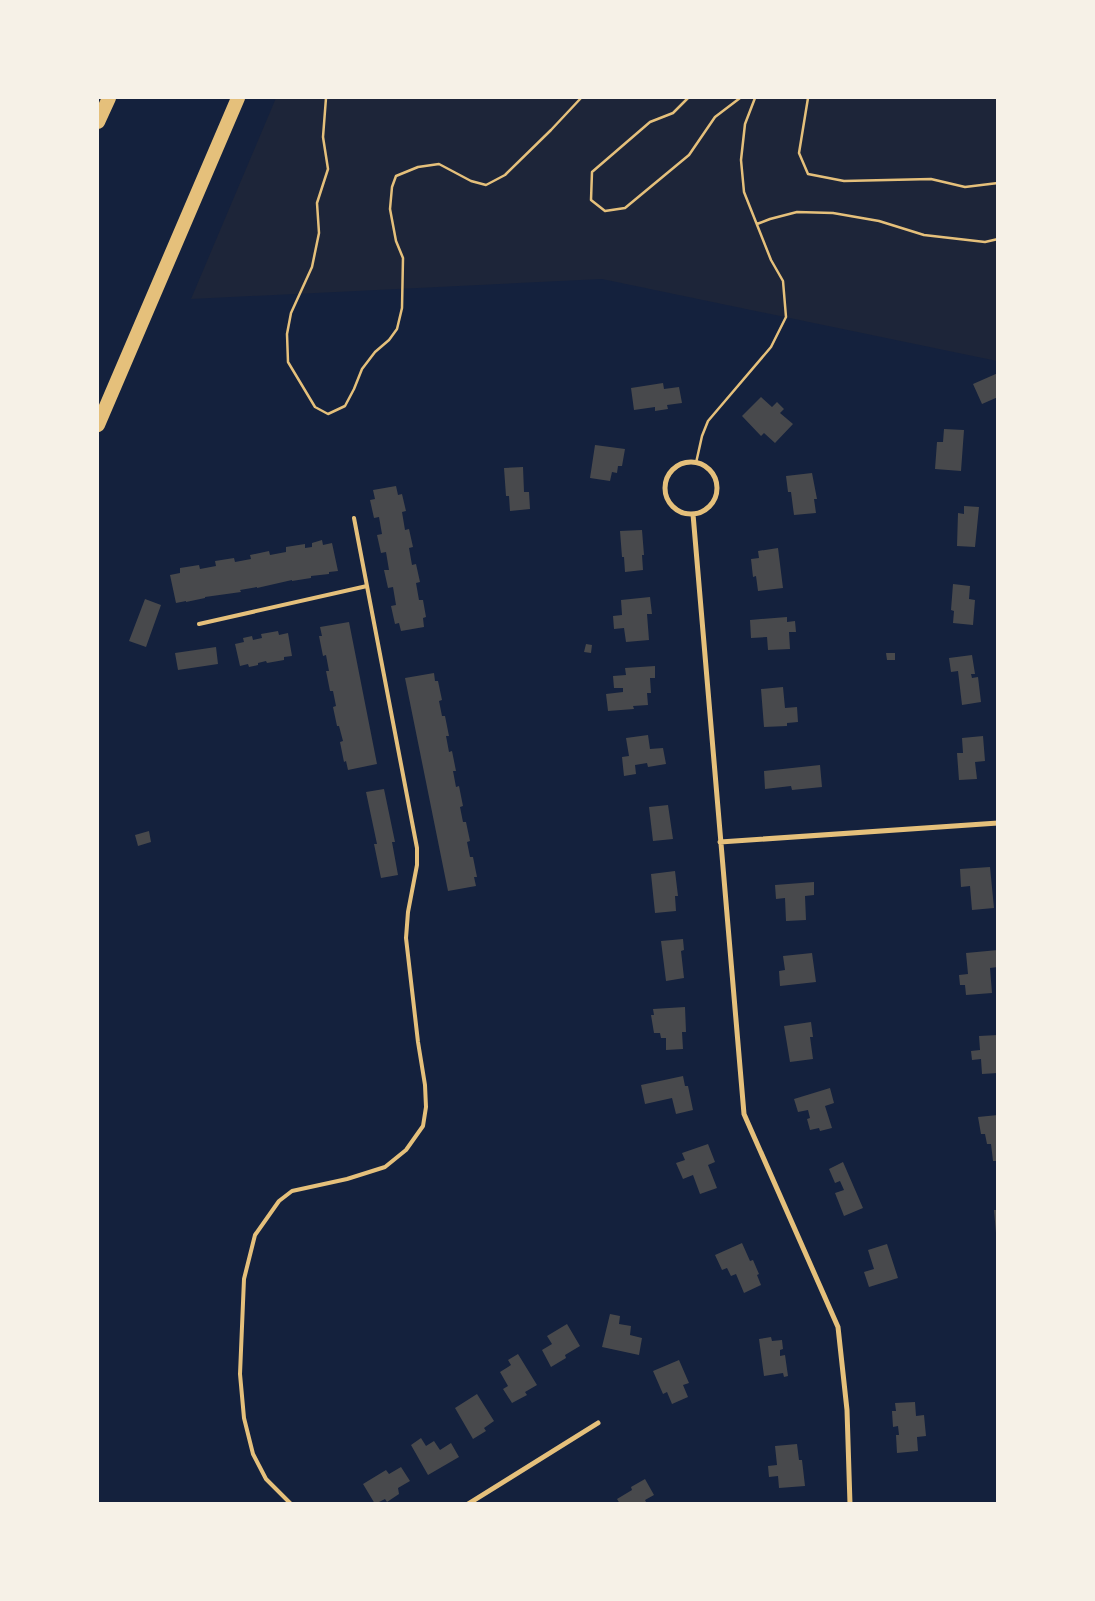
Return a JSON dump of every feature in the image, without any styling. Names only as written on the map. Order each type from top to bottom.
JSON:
[{"type":"highway","points":[[98,122],[109,98]]},
{"type":"highway","points":[[98,425],[238,98]]},
{"type":"street","points":[[685,463],[696,463],[705,466],[711,471],[716,480],[716,498],[710,507],[694,514],[684,513],[674,507],[667,497],[668,477],[676,467],[685,463]]},
{"type":"street","points":[[694,514],[744,1114],[838,1327],[847,1410],[850,1504]]},
{"type":"street","points":[[720,842],[998,823]]},
{"type":"street","points":[[468,1504],[598,1423]]},
{"type":"lane","points":[[292,1504],[266,1478],[253,1454],[244,1418],[240,1374],[244,1279],[255,1235],[280,1201],[292,1191],[347,1179],[385,1167],[406,1150],[424,1126],[426,1107],[425,1085],[406,938],[408,912],[417,865],[417,848],[354,518]]},
{"type":"lane","points":[[199,624],[367,586]]},
{"type":"path","points":[[326,98],[323,137],[328,169],[317,204],[319,233],[312,266],[291,313],[287,334],[288,362],[315,407],[328,414],[345,406],[362,369],[375,352],[397,330],[402,308],[403,258],[396,241],[390,209],[392,187],[396,176],[418,168],[439,164],[471,182],[486,185],[505,175],[581,98]]},
{"type":"path","points":[[688,98],[673,113],[650,122],[592,172],[591,200],[605,211],[625,208],[689,155],[714,116],[740,98]]},
{"type":"path","points":[[696,463],[702,436],[708,421],[771,347],[786,317],[783,281],[771,260],[744,192],[741,160],[745,124],[755,98]]},
{"type":"path","points":[[808,98],[799,153],[808,174],[844,181],[931,179],[965,187],[998,182]]},
{"type":"path","points":[[756,224],[770,218],[797,212],[833,213],[879,221],[924,236],[985,242],[998,239]]},
{"type":"shaded area","points":[[276,98],[997,98],[997,361],[602,279],[191,299]]},
{"type":"building","points":[[998,373],[998,397],[982,404],[973,384]]},
{"type":"building","points":[[663,383],[664,389],[679,387],[682,403],[667,405],[668,409],[655,411],[655,407],[634,410],[631,388]]},
{"type":"building","points":[[761,397],[772,407],[777,402],[784,409],[780,413],[793,424],[775,443],[764,433],[761,436],[742,416]]},
{"type":"building","points":[[944,429],[964,430],[961,471],[935,469],[937,442],[943,442]]},
{"type":"building","points":[[595,445],[625,449],[622,466],[618,466],[617,473],[612,472],[610,481],[590,478]]},
{"type":"building","points":[[523,467],[524,492],[529,492],[530,509],[510,511],[509,496],[506,496],[504,468]]},
{"type":"building","points":[[812,473],[817,499],[814,499],[816,513],[794,515],[791,492],[788,492],[786,476]]},
{"type":"building","points":[[396,486],[398,495],[402,494],[406,511],[402,512],[405,530],[409,529],[413,547],[409,548],[412,565],[416,564],[420,582],[416,583],[419,600],[423,600],[426,617],[423,618],[424,627],[401,631],[399,623],[395,624],[391,606],[396,605],[393,587],[388,588],[384,570],[389,570],[386,552],[381,553],[377,535],[382,534],[379,517],[374,518],[370,500],[375,499],[373,490]]},
{"type":"building","points":[[964,506],[979,507],[975,547],[957,546],[958,513],[964,514]]},
{"type":"building","points":[[642,530],[643,570],[625,572],[620,531]]},
{"type":"building","points":[[322,540],[323,545],[332,543],[338,571],[311,576],[311,578],[240,590],[241,592],[176,603],[170,575],[180,573],[180,568],[199,565],[200,569],[216,566],[215,561],[234,558],[235,562],[251,559],[250,555],[269,551],[270,555],[286,552],[286,547],[305,544],[305,548],[312,547],[312,543]]},
{"type":"building","points":[[778,548],[783,588],[758,591],[756,576],[753,577],[751,559],[759,558],[758,551]]},
{"type":"building","points":[[953,584],[970,586],[969,599],[975,600],[973,625],[953,623],[954,611],[951,610]]},
{"type":"building","points":[[650,597],[652,614],[647,614],[649,640],[626,642],[624,628],[614,629],[613,616],[622,615],[621,600]]},
{"type":"building","points":[[145,599],[161,605],[146,647],[129,641]]},
{"type":"building","points":[[787,617],[787,622],[795,621],[796,632],[789,632],[790,649],[768,650],[767,637],[751,638],[750,620]]},
{"type":"building","points":[[349,622],[377,764],[348,770],[346,761],[344,762],[340,742],[343,741],[339,726],[337,726],[333,707],[336,706],[333,691],[330,691],[326,671],[329,671],[326,655],[323,656],[319,636],[322,636],[320,627]]},
{"type":"building","points":[[278,631],[279,635],[288,633],[292,656],[284,657],[284,660],[267,663],[266,661],[249,667],[248,664],[240,666],[235,644],[244,642],[243,638],[252,636],[253,640],[262,638],[261,634]]},
{"type":"building","points":[[586,644],[592,645],[591,653],[584,652]]},
{"type":"building","points":[[216,647],[218,664],[178,670],[175,653]]},
{"type":"building","points":[[886,653],[895,653],[895,660],[887,660]]},
{"type":"building","points":[[972,655],[975,674],[971,674],[972,678],[978,677],[981,702],[962,705],[958,671],[951,672],[949,658]]},
{"type":"building","points":[[655,666],[655,678],[650,678],[651,693],[647,693],[648,705],[633,706],[634,709],[608,711],[606,694],[623,692],[623,688],[614,688],[613,676],[626,675],[625,668]]},
{"type":"building","points":[[434,673],[435,681],[438,681],[442,700],[439,701],[442,716],[445,716],[449,736],[446,736],[449,752],[452,751],[456,771],[453,771],[456,787],[459,786],[463,806],[460,807],[463,822],[466,822],[470,841],[467,842],[470,857],[473,857],[477,877],[474,877],[476,886],[448,891],[405,678]]},
{"type":"building","points":[[783,687],[785,708],[797,707],[798,722],[787,723],[787,726],[764,727],[761,689]]},
{"type":"building","points":[[648,735],[650,749],[663,748],[666,764],[648,767],[647,763],[635,765],[636,774],[624,776],[622,757],[629,756],[626,738]]},
{"type":"building","points":[[983,736],[985,761],[975,762],[977,779],[959,780],[957,753],[963,753],[962,738]]},
{"type":"building","points":[[820,765],[822,787],[792,790],[791,786],[765,789],[764,771]]},
{"type":"building","points":[[384,789],[395,842],[392,842],[398,875],[381,878],[374,844],[377,844],[366,792]]},
{"type":"building","points":[[668,805],[673,839],[653,841],[649,807]]},
{"type":"building","points":[[149,831],[151,842],[138,846],[135,835]]},
{"type":"building","points":[[990,867],[994,908],[972,910],[970,886],[961,887],[960,869]]},
{"type":"building","points":[[675,871],[678,896],[675,896],[676,911],[655,913],[651,874]]},
{"type":"building","points":[[814,882],[814,895],[805,896],[806,920],[786,921],[785,898],[776,899],[775,885]]},
{"type":"building","points":[[683,939],[684,950],[681,951],[684,978],[666,981],[661,941]]},
{"type":"building","points":[[998,950],[998,967],[990,968],[992,993],[966,995],[965,985],[960,985],[959,975],[968,974],[966,953]]},
{"type":"building","points":[[812,953],[816,982],[780,986],[779,971],[785,970],[783,956]]},
{"type":"building","points":[[685,1007],[686,1032],[682,1032],[683,1049],[666,1050],[666,1038],[661,1038],[660,1033],[654,1033],[651,1015],[654,1015],[653,1009]]},
{"type":"building","points":[[811,1022],[813,1037],[810,1037],[813,1059],[790,1062],[784,1026]]},
{"type":"building","points":[[998,1035],[998,1073],[982,1074],[981,1059],[972,1060],[971,1051],[980,1050],[979,1036]]},
{"type":"building","points":[[683,1076],[685,1086],[688,1086],[693,1110],[676,1114],[672,1098],[645,1104],[641,1085]]},
{"type":"building","points":[[830,1088],[834,1103],[825,1106],[832,1128],[820,1131],[819,1128],[810,1130],[807,1119],[810,1118],[808,1110],[798,1112],[794,1099]]},
{"type":"building","points":[[998,1115],[998,1161],[993,1161],[991,1144],[987,1144],[985,1134],[981,1134],[978,1117]]},
{"type":"building","points":[[708,1144],[715,1162],[708,1165],[717,1188],[700,1194],[693,1175],[683,1179],[676,1163],[685,1160],[682,1153]]},
{"type":"building","points":[[843,1162],[863,1208],[844,1216],[835,1193],[844,1190],[840,1181],[835,1183],[829,1169]]},
{"type":"building","points":[[994,1210],[998,1210],[998,1233],[996,1233]]},
{"type":"building","points":[[742,1243],[750,1261],[753,1260],[761,1285],[744,1293],[736,1274],[731,1276],[727,1268],[722,1270],[715,1255]]},
{"type":"building","points":[[887,1244],[898,1278],[869,1287],[864,1272],[874,1269],[868,1250]]},
{"type":"building","points":[[610,1314],[620,1316],[619,1324],[631,1326],[630,1335],[642,1338],[639,1355],[602,1347]]},
{"type":"building","points":[[567,1324],[580,1346],[565,1355],[566,1358],[551,1367],[542,1350],[552,1344],[547,1336]]},
{"type":"building","points":[[771,1337],[772,1341],[782,1340],[783,1349],[780,1350],[780,1356],[785,1355],[788,1376],[784,1377],[783,1373],[764,1376],[759,1339]]},
{"type":"building","points":[[518,1354],[537,1385],[525,1392],[527,1395],[512,1403],[503,1389],[508,1386],[500,1372],[511,1365],[508,1360]]},
{"type":"building","points":[[679,1360],[689,1383],[683,1385],[688,1397],[672,1404],[667,1392],[663,1394],[653,1371]]},
{"type":"building","points":[[477,1394],[494,1421],[484,1428],[486,1431],[473,1439],[455,1408]]},
{"type":"building","points":[[915,1402],[916,1416],[924,1415],[926,1436],[917,1437],[918,1451],[897,1453],[896,1435],[899,1435],[898,1426],[893,1427],[892,1411],[896,1411],[895,1403]]},
{"type":"building","points":[[421,1438],[426,1446],[434,1441],[440,1450],[451,1443],[459,1457],[428,1475],[411,1445]]},
{"type":"building","points":[[797,1444],[799,1460],[802,1460],[805,1486],[779,1488],[778,1476],[769,1477],[768,1466],[777,1465],[775,1446]]},
{"type":"building","points":[[401,1467],[410,1481],[398,1488],[399,1494],[387,1502],[385,1499],[375,1504],[363,1484],[386,1470],[389,1474]]},
{"type":"building","points":[[645,1479],[654,1495],[645,1500],[647,1504],[620,1504],[617,1499],[632,1490],[631,1487]]}]
